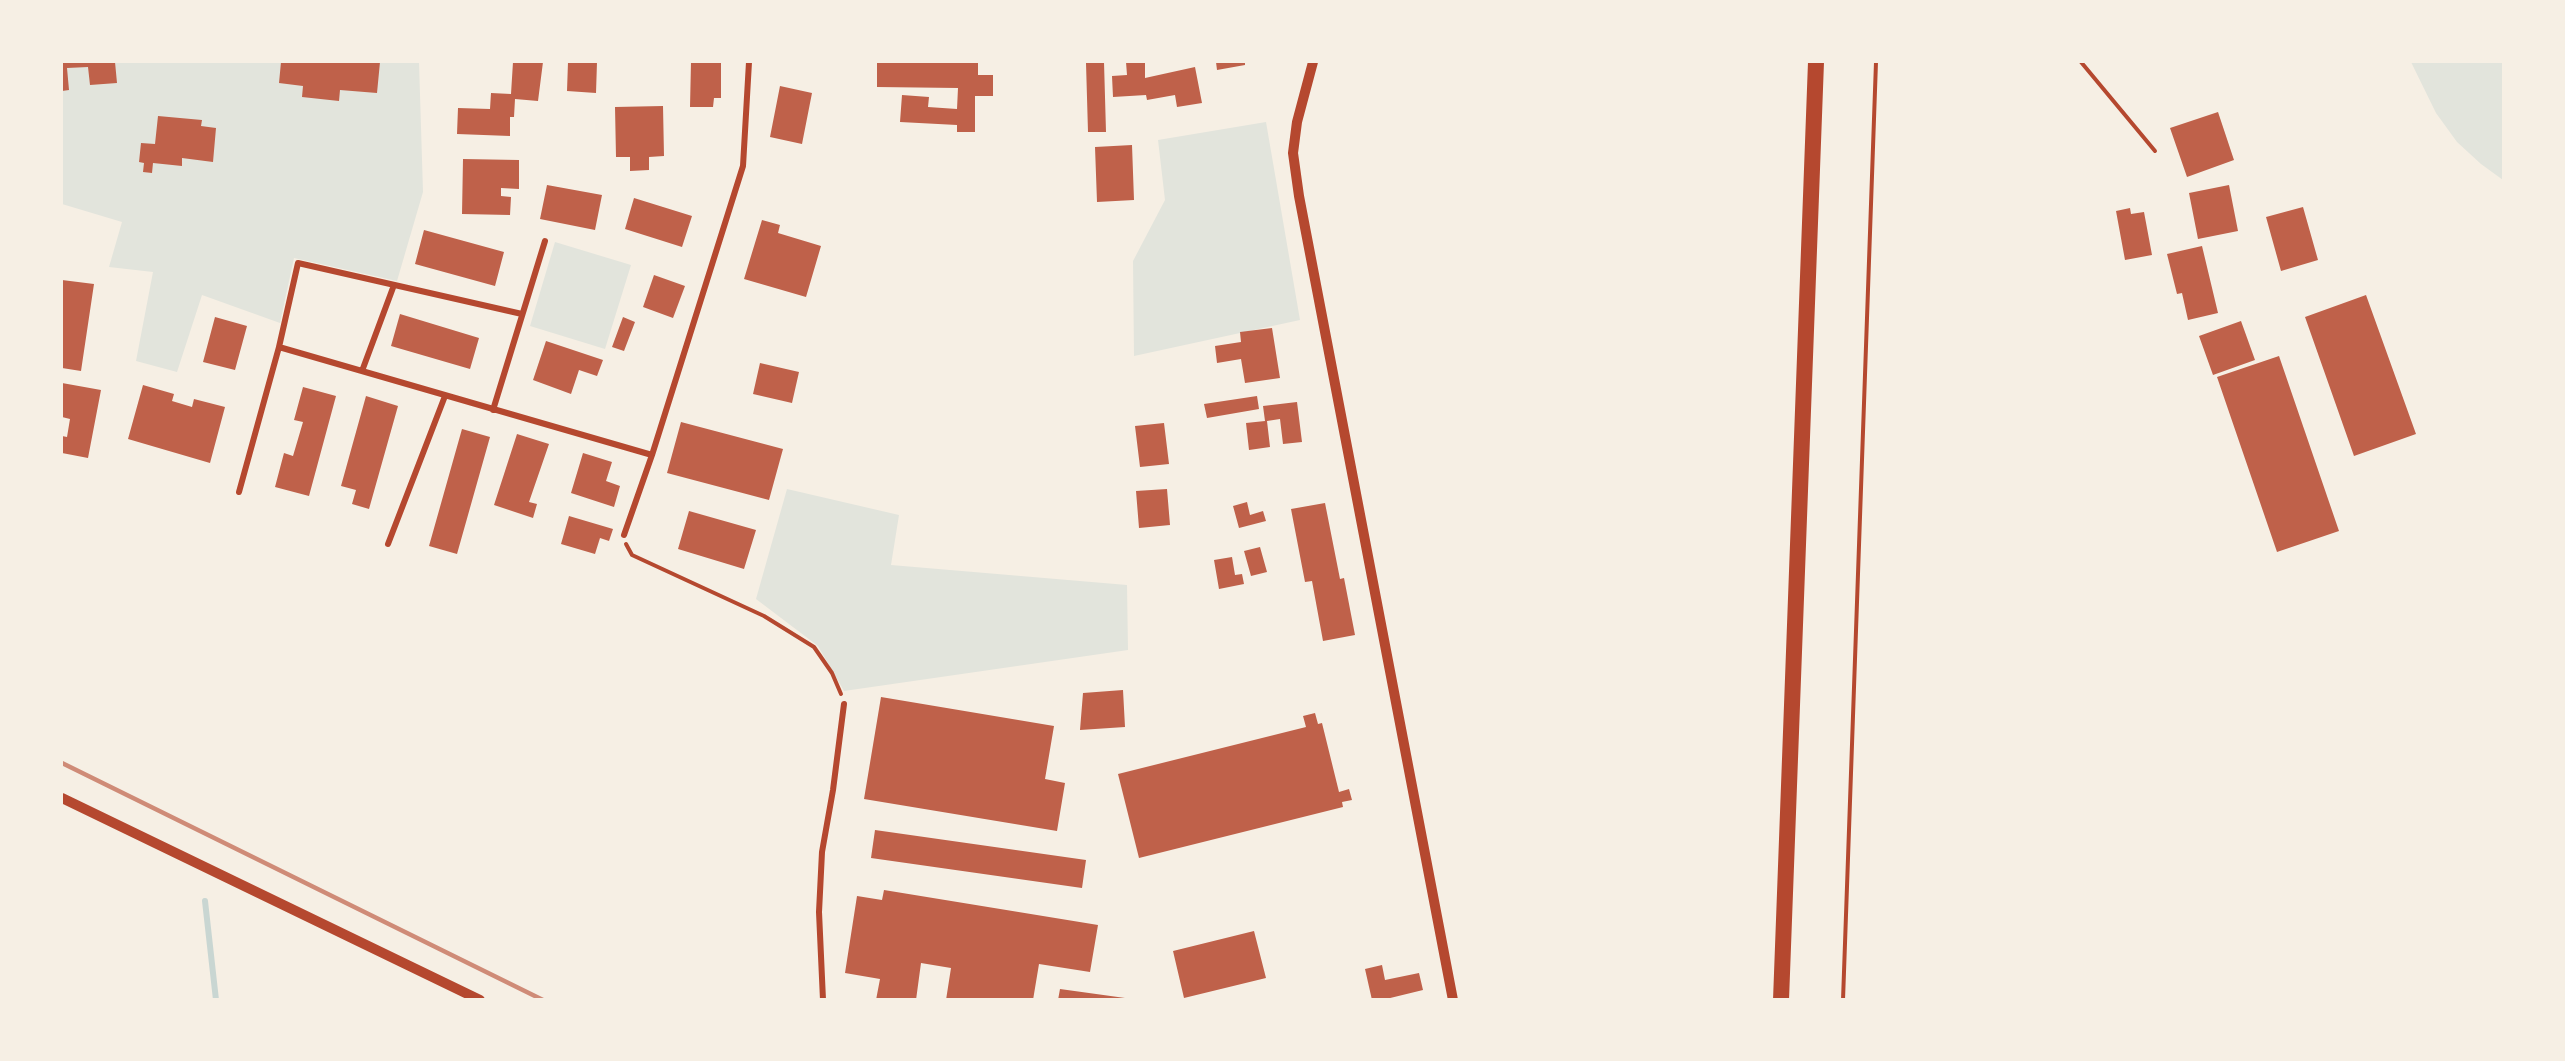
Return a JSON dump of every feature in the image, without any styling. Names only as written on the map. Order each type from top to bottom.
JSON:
[{"type":"highway","points":[[1781,999],[1816,62]]},
{"type":"street","points":[[624,535],[652,455],[743,166],[749,62]]},
{"type":"street","points":[[1305,62],[1305,86]]},
{"type":"street","points":[[1313,62],[1305,86],[1293,153],[1299,196],[1453,999]]},
{"type":"street","points":[[493,410],[544,241]]},
{"type":"street","points":[[239,492],[279,347],[298,263],[522,314]]},
{"type":"street","points":[[362,371],[394,285]]},
{"type":"street","points":[[279,347],[652,455]]},
{"type":"street","points":[[388,544],[446,396]]},
{"type":"street","points":[[823,999],[819,912],[822,852],[844,704]]},
{"type":"street","points":[[62,798],[480,999]]},
{"type":"path","points":[[1843,999],[1875,62]]},
{"type":"path","points":[[2081,62],[2154,151]]},
{"type":"path","points":[[624,535],[632,555],[764,616],[813,647],[831,673],[844,704]]},
{"type":"shaded area","points":[[62,62],[419,62],[423,192],[397,281],[294,258],[280,323],[202,295],[177,372],[136,361],[153,272],[109,267],[122,222],[62,204]]},
{"type":"shaded area","points":[[2411,62],[2503,62],[2503,180],[2457,142],[2436,113]]},
{"type":"shaded area","points":[[1266,122],[1300,320],[1134,356],[1133,261],[1165,200],[1158,140]]},
{"type":"shaded area","points":[[555,242],[631,265],[605,349],[530,326]]},
{"type":"shaded area","points":[[787,489],[899,515],[891,565],[1127,585],[1128,650],[844,691],[818,646],[756,599]]},
{"type":"building","points":[[62,62],[115,62],[117,83],[90,85],[88,67],[67,68],[69,90],[62,91]]},
{"type":"building","points":[[281,62],[380,62],[377,93],[340,90],[339,101],[302,97],[303,86],[279,83]]},
{"type":"building","points":[[513,62],[543,62],[538,101],[515,99],[514,117],[510,117],[510,136],[457,134],[458,108],[490,109],[491,93],[511,94]]},
{"type":"building","points":[[568,62],[597,62],[596,93],[567,91]]},
{"type":"building","points":[[691,62],[721,62],[721,98],[714,98],[713,107],[690,107]]},
{"type":"building","points":[[877,62],[978,62],[978,75],[993,75],[993,96],[975,96],[975,132],[957,132],[957,125],[900,122],[902,95],[929,97],[928,107],[957,109],[958,88],[877,87]]},
{"type":"building","points":[[1104,62],[1106,132],[1088,132],[1086,63]]},
{"type":"building","points":[[1126,62],[1145,62],[1145,78],[1195,67],[1202,103],[1177,107],[1175,95],[1147,100],[1146,95],[1113,97],[1112,76],[1127,75]]},
{"type":"building","points":[[1216,62],[1245,62],[1245,65],[1217,70]]},
{"type":"building","points":[[780,86],[812,93],[802,144],[770,137]]},
{"type":"building","points":[[663,106],[664,156],[649,157],[649,170],[630,171],[630,157],[616,157],[615,107]]},
{"type":"building","points":[[2218,112],[2234,160],[2187,177],[2170,128]]},
{"type":"building","points":[[158,116],[202,120],[201,126],[216,128],[213,162],[182,158],[182,166],[153,163],[152,173],[143,172],[144,163],[139,162],[141,143],[155,144]]},
{"type":"building","points":[[1132,145],[1134,200],[1097,202],[1095,147]]},
{"type":"building","points":[[463,159],[519,160],[519,189],[501,188],[501,196],[511,197],[510,215],[462,214]]},
{"type":"building","points":[[547,185],[602,195],[595,230],[540,219]]},
{"type":"building","points":[[2229,185],[2238,231],[2198,239],[2189,193]]},
{"type":"building","points":[[634,198],[692,216],[682,247],[625,229]]},
{"type":"building","points":[[2303,207],[2318,260],[2281,271],[2266,217]]},
{"type":"building","points":[[2130,208],[2131,214],[2144,212],[2152,255],[2125,260],[2116,211]]},
{"type":"building","points":[[762,220],[780,225],[778,233],[821,246],[806,297],[744,279]]},
{"type":"building","points":[[424,230],[504,252],[495,286],[415,264]]},
{"type":"building","points":[[2202,246],[2218,313],[2188,320],[2182,293],[2177,294],[2167,254]]},
{"type":"building","points":[[654,275],[685,286],[673,318],[643,307]]},
{"type":"building","points":[[62,280],[94,284],[81,371],[62,368]]},
{"type":"building","points":[[2366,295],[2416,434],[2354,456],[2305,317]]},
{"type":"building","points":[[400,314],[479,338],[470,369],[391,346]]},
{"type":"building","points":[[215,317],[247,326],[235,370],[203,362]]},
{"type":"building","points":[[623,317],[635,322],[624,351],[612,347]]},
{"type":"building","points":[[2241,321],[2255,360],[2213,375],[2199,336]]},
{"type":"building","points":[[1272,328],[1280,378],[1245,383],[1241,359],[1217,363],[1215,346],[1241,342],[1240,332]]},
{"type":"building","points":[[546,341],[603,360],[597,376],[579,370],[571,394],[533,380]]},
{"type":"building","points":[[2279,356],[2339,531],[2277,552],[2217,377]]},
{"type":"building","points":[[760,363],[799,372],[792,403],[753,394]]},
{"type":"building","points":[[62,383],[101,390],[88,458],[62,453],[62,436],[67,437],[70,419],[62,417]]},
{"type":"building","points":[[143,385],[174,394],[172,401],[192,407],[194,399],[225,407],[210,463],[128,439]]},
{"type":"building","points":[[303,387],[336,396],[309,496],[275,487],[284,453],[293,456],[303,422],[294,420]]},
{"type":"building","points":[[366,396],[398,406],[369,509],[352,504],[356,490],[341,486]]},
{"type":"building","points":[[1257,396],[1259,409],[1207,418],[1204,404]]},
{"type":"building","points":[[1297,402],[1302,442],[1283,444],[1280,419],[1267,421],[1270,447],[1249,450],[1246,423],[1265,421],[1263,406]]},
{"type":"building","points":[[681,422],[783,449],[769,500],[667,473]]},
{"type":"building","points":[[1164,423],[1169,464],[1140,467],[1135,426]]},
{"type":"building","points":[[462,429],[490,437],[457,554],[429,546]]},
{"type":"building","points":[[517,434],[549,444],[529,502],[537,504],[533,518],[494,505]]},
{"type":"building","points":[[583,453],[612,462],[606,481],[620,486],[614,507],[571,493]]},
{"type":"building","points":[[1167,489],[1170,525],[1139,528],[1136,491]]},
{"type":"building","points":[[1247,502],[1250,515],[1263,511],[1266,521],[1239,528],[1233,506]]},
{"type":"building","points":[[1325,503],[1340,579],[1344,578],[1355,635],[1323,641],[1312,581],[1305,582],[1291,509]]},
{"type":"building","points":[[689,511],[756,530],[744,569],[678,549]]},
{"type":"building","points":[[569,516],[613,529],[609,541],[600,538],[595,554],[561,544]]},
{"type":"building","points":[[1260,547],[1267,572],[1251,576],[1244,551]]},
{"type":"building","points":[[1232,557],[1235,575],[1242,574],[1244,584],[1219,589],[1214,560]]},
{"type":"building","points":[[1123,690],[1125,727],[1080,730],[1083,693]]},
{"type":"building","points":[[881,697],[1054,726],[1045,779],[1065,783],[1057,831],[864,799]]},
{"type":"building","points":[[1315,713],[1318,724],[1322,723],[1339,792],[1349,789],[1352,800],[1342,802],[1343,807],[1139,858],[1118,774],[1306,727],[1303,716]]},
{"type":"building","points":[[875,830],[1086,860],[1082,888],[871,858]]},
{"type":"building","points":[[884,890],[1098,925],[1090,972],[1039,964],[1033,1000],[946,1000],[951,968],[921,963],[916,1000],[876,1000],[880,979],[845,973],[857,896],[882,900]]},
{"type":"building","points":[[1254,931],[1266,978],[1184,998],[1173,951]]},
{"type":"building","points":[[1382,965],[1385,980],[1419,973],[1423,990],[1382,1000],[1372,1000],[1365,969]]},
{"type":"building","points":[[1060,989],[1125,998],[1125,1000],[1058,1000]]},
{"type":"waterway","points":[[205,901],[216,1000]]},
{"type":"railway","points":[[62,763],[543,1000]]}]
